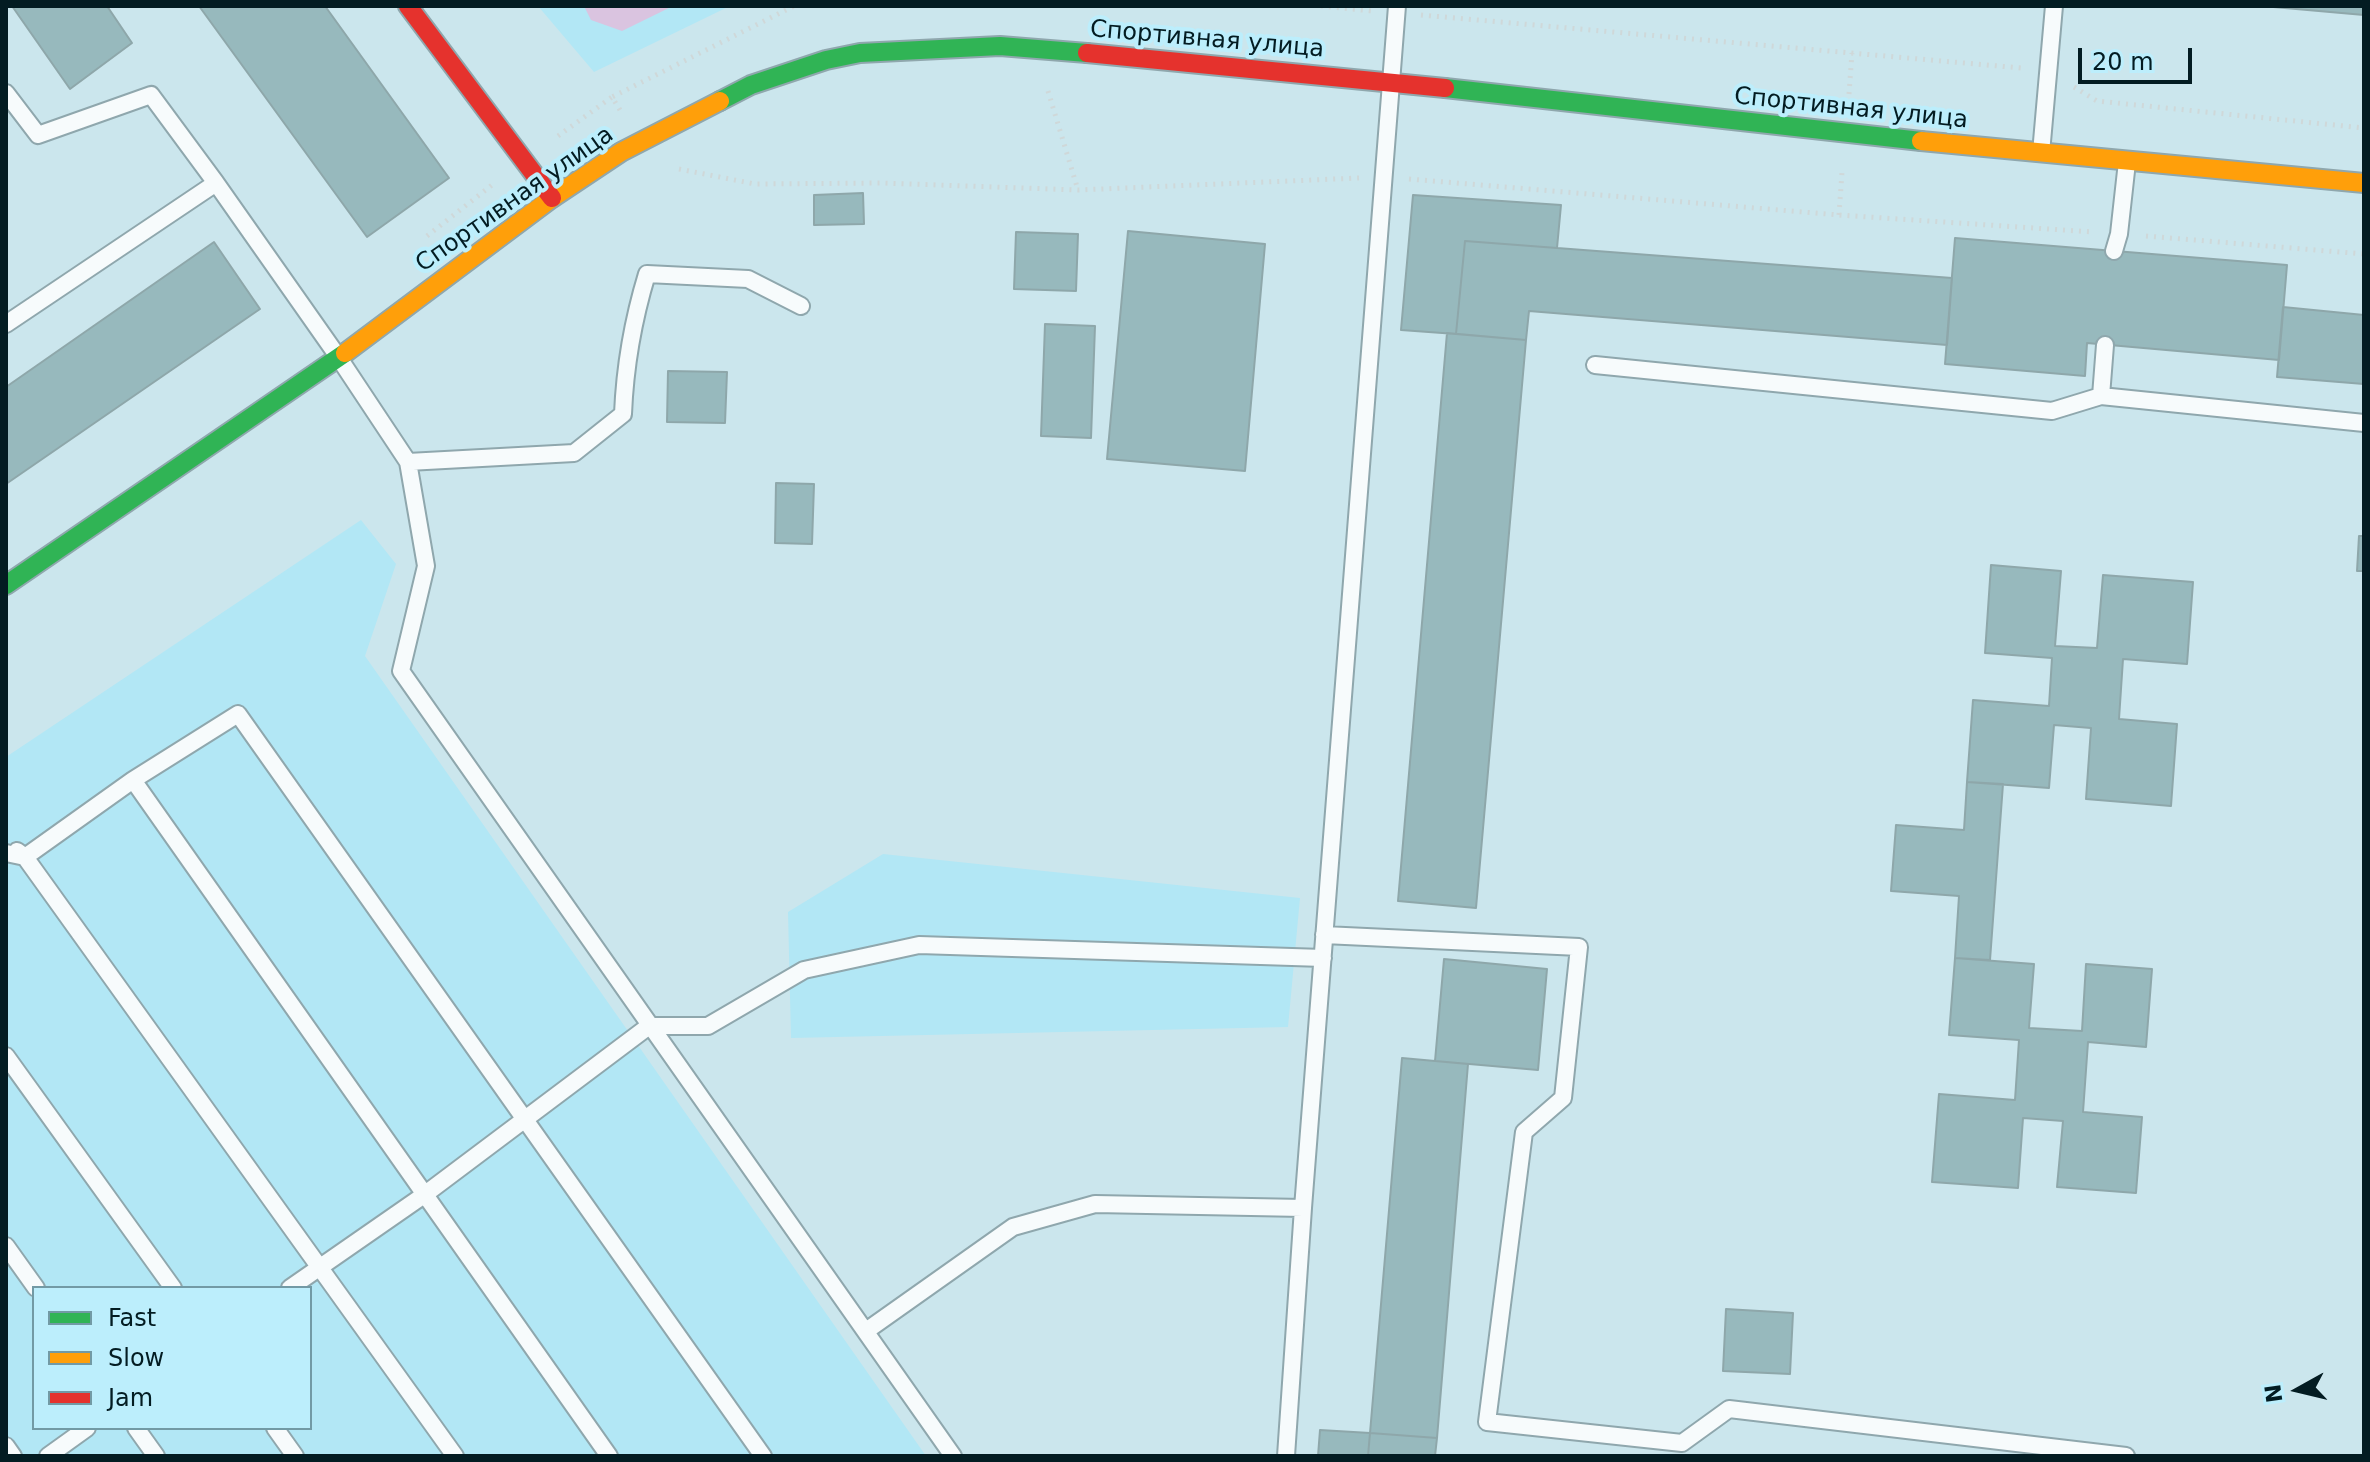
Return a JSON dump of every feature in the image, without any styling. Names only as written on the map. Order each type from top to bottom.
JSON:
[{"type":"street","points":[[408,6],[552,198]]},
{"type":"street","name":"Спортивная улица","points":[[6,585],[339,358],[552,198],[621,152],[751,85],[826,60],[860,53],[1000,46],[1035,49],[1391,82],[2041,154],[2364,183]]},
{"type":"lane","points":[[2041,154],[2054,6]]},
{"type":"lane","points":[[1286,1456],[1397,10]]},
{"type":"lane","points":[[6,93],[38,135],[151,95],[339,358],[408,462],[426,566],[401,671],[953,1456]]},
{"type":"lane","points":[[2114,251],[2119,234],[2127,162]]},
{"type":"lane","points":[[6,324],[216,183]]},
{"type":"lane","points":[[408,462],[574,453],[623,414],[629,345],[647,274],[748,279],[801,306]]},
{"type":"lane","points":[[2101,396],[2105,345]]},
{"type":"lane","points":[[1595,365],[2052,411],[2101,396],[2364,423]]},
{"type":"lane","points":[[6,853],[25,857],[133,780],[238,714],[763,1456]]},
{"type":"lane","points":[[133,780],[609,1456]]},
{"type":"lane","points":[[6,843],[25,857],[455,1456]]},
{"type":"lane","points":[[1324,935],[1579,947],[1563,1098],[1524,1132],[1487,1422],[1682,1443],[1729,1409],[2126,1456]]},
{"type":"lane","points":[[293,1286],[424,1195],[649,1026],[708,1026],[804,970],[919,945],[1323,958]]},
{"type":"lane","points":[[6,1056],[172,1286]]},
{"type":"lane","points":[[866,1331],[1013,1227],[1095,1204],[1303,1208]]},
{"type":"lane","points":[[6,1246],[35,1286]]},
{"type":"lane","points":[[48,1456],[84,1430]]},
{"type":"lane","points":[[137,1430],[156,1456]]},
{"type":"lane","points":[[276,1430],[295,1456]]},
{"type":"lane","points":[[6,1446],[13,1456]]},
{"type":"path","points":[[1321,6],[1397,10],[2048,71],[2097,101],[2364,128]]},
{"type":"path","points":[[1035,49],[1078,190]]},
{"type":"shaded area","points":[[538,6],[730,6],[594,72]]},
{"type":"shaded area","points":[[584,6],[673,6],[622,31],[591,20]]},
{"type":"shaded area","points":[[361,520],[396,564],[365,656],[926,1456],[6,1456],[6,757]]},
{"type":"shaded area","points":[[883,854],[1300,898],[1288,1027],[791,1038],[788,912]]},
{"type":"building","points":[[12,6],[107,6],[132,43],[70,89]]},
{"type":"building","points":[[199,6],[325,6],[449,178],[367,237]]},
{"type":"building","points":[[2262,6],[2364,6],[2364,15]]},
{"type":"building","points":[[863,193],[864,224],[814,225],[814,195]]},
{"type":"building","points":[[1413,195],[1561,205],[1557,248],[1465,241],[1456,334],[1401,330]]},
{"type":"building","points":[[1128,231],[1265,244],[1245,471],[1107,459]]},
{"type":"building","points":[[1016,232],[1078,234],[1076,291],[1014,289]]},
{"type":"building","points":[[1955,238],[2287,265],[2279,360],[2087,343],[2085,376],[1945,364]]},
{"type":"building","points":[[1465,241],[1952,278],[1947,345],[1529,311],[1526,340],[1456,334]]},
{"type":"building","points":[[214,242],[260,309],[6,484],[6,387]]},
{"type":"building","points":[[2283,307],[2364,315],[2364,384],[2277,377]]},
{"type":"building","points":[[1045,324],[1095,326],[1091,438],[1041,436]]},
{"type":"building","points":[[1447,333],[1526,340],[1476,908],[1398,901]]},
{"type":"building","points":[[668,371],[727,372],[725,423],[667,422]]},
{"type":"building","points":[[776,483],[814,484],[812,544],[775,543]]},
{"type":"building","points":[[2359,536],[2364,536],[2364,571],[2357,571]]},
{"type":"building","points":[[1991,565],[2061,571],[2055,646],[2097,648],[2103,575],[2193,582],[2187,664],[2123,659],[2119,719],[2177,724],[2171,806],[2086,799],[2091,728],[2054,725],[2049,788],[1967,782],[1973,700],[2049,706],[2052,658],[1985,653]]},
{"type":"building","points":[[1967,782],[2003,784],[1990,960],[1955,958],[1959,896],[1891,891],[1896,825],[1964,830]]},
{"type":"building","points":[[1955,958],[2034,964],[2029,1028],[2082,1031],[2086,964],[2152,969],[2146,1047],[2088,1042],[2083,1112],[2142,1117],[2136,1193],[2057,1187],[2063,1121],[2023,1118],[2018,1188],[1932,1182],[1939,1094],[2015,1100],[2019,1040],[1949,1035]]},
{"type":"building","points":[[1444,959],[1547,969],[1538,1070],[1435,1061]]},
{"type":"building","points":[[1402,1058],[1468,1064],[1437,1438],[1370,1433]]},
{"type":"building","points":[[1726,1309],[1793,1313],[1790,1374],[1723,1371]]},
{"type":"building","points":[[1320,1430],[1370,1433],[1368,1456],[1318,1456]]},
{"type":"building","points":[[1370,1433],[1437,1438],[1435,1456],[1368,1456]]},
{"type":"traffic: fast","points":[[720,101],[751,85],[826,60],[860,53],[1000,46],[1087,53]]},
{"type":"traffic: fast","points":[[1445,88],[1921,141]]},
{"type":"traffic: fast","points":[[6,585],[345,353]]},
{"type":"traffic: slow","points":[[345,353],[552,198],[621,152],[720,101]]},
{"type":"traffic: slow","points":[[1921,141],[2364,183]]},
{"type":"traffic: jam","points":[[408,6],[552,198]]},
{"type":"traffic: jam","points":[[1087,53],[1445,88]]}]
